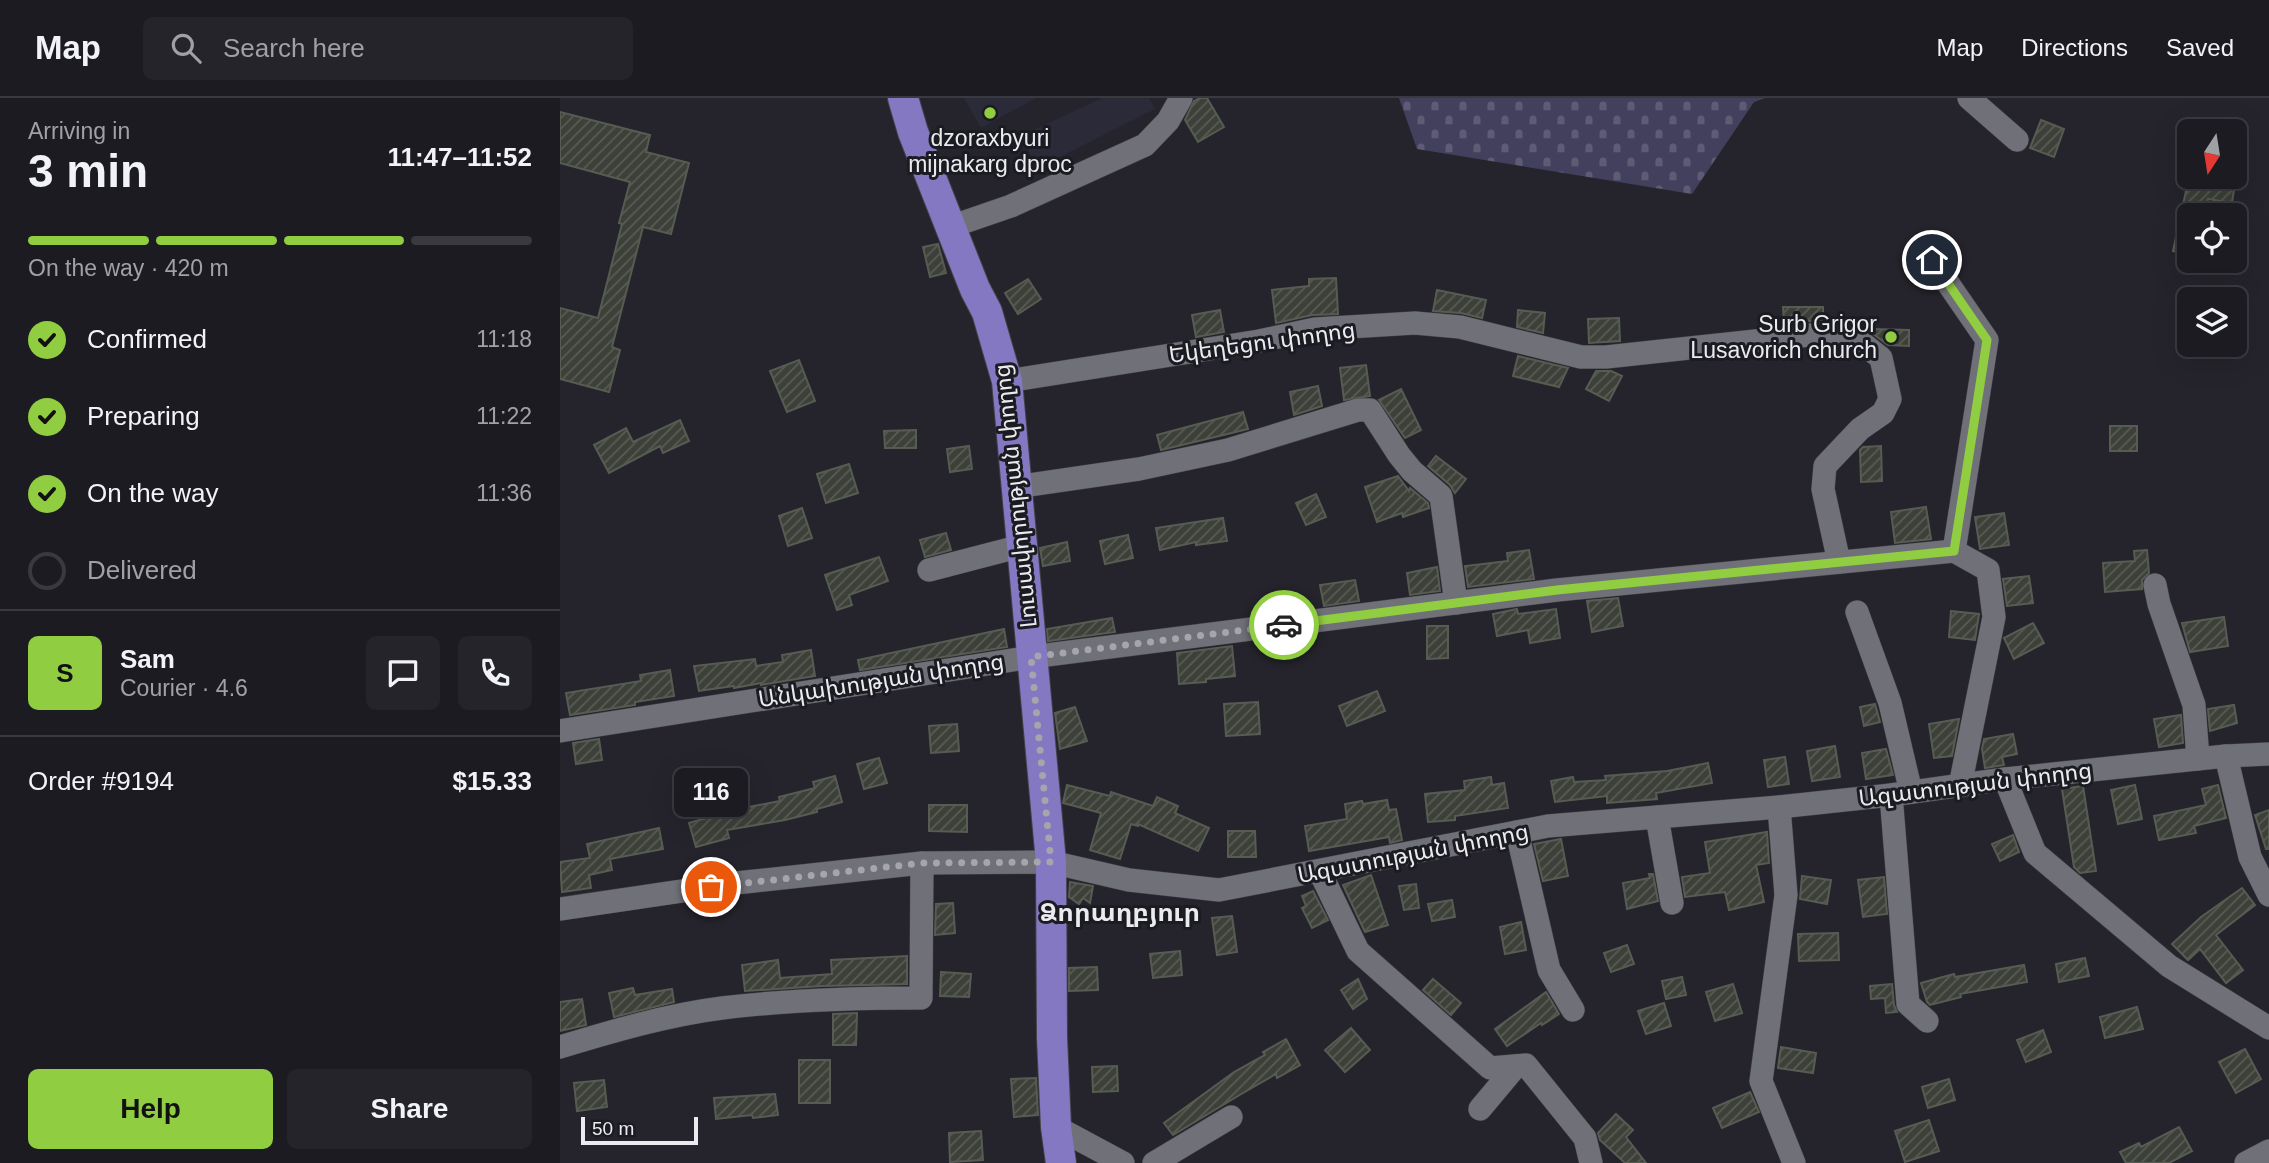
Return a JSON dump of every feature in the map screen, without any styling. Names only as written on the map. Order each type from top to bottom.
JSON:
[{"type":"main road","name":"Լուսավորության փողոց","points":[[903,98],[913,132],[986,312],[1007,381],[1051,862],[1052,1038],[1060,1163]]},
{"type":"street","points":[[950,227],[1011,206],[1145,145],[1168,121],[1181,98]]},
{"type":"street","points":[[1969,98],[2017,140]]},
{"type":"street","points":[[1932,260],[1987,340],[1954,551],[1988,570],[1994,617],[1960,786]]},
{"type":"street","name":"Եկեղեցու փողոց","points":[[1007,381],[1315,330],[1415,323],[1460,327],[1581,357],[1606,357],[1847,331],[1881,359],[1890,399],[1883,413],[1860,429],[1825,466],[1823,489],[1839,562]]},
{"type":"street","points":[[1015,487],[1139,470],[1228,450],[1358,410],[1370,410],[1412,471],[1441,496],[1456,603]]},
{"type":"street","points":[[929,570],[1021,546]]},
{"type":"street","name":"Անկախության փողոց","points":[[560,731],[1031,657],[1557,590],[1954,551]]},
{"type":"street","points":[[2155,585],[2194,705],[2198,759]]},
{"type":"street","points":[[1857,612],[1890,703],[1901,794],[1908,1004],[1927,1021]]},
{"type":"street","name":"Ազատության փողոց","points":[[560,909],[736,883],[922,863],[1051,862],[1129,880],[1219,890],[1548,826],[1779,807],[2005,779],[2269,754]]},
{"type":"street","points":[[2226,756],[2250,857],[2269,895]]},
{"type":"street","points":[[2005,779],[2035,853],[2169,966],[2269,1028]]},
{"type":"street","points":[[1779,807],[1786,895],[1762,1081],[1794,1163]]},
{"type":"street","points":[[1657,817],[1672,903]]},
{"type":"street","points":[[1517,832],[1549,970],[1573,1010]]},
{"type":"street","points":[[560,1047],[631,1026],[720,1008],[798,1001],[921,998],[922,863]]},
{"type":"street","points":[[1320,872],[1358,951],[1489,1068],[1526,1065],[1585,1138],[1591,1163]]},
{"type":"street","points":[[1479,1109],[1516,1066]]},
{"type":"street","points":[[1154,1163],[1231,1117]]},
{"type":"street","points":[[1056,1126],[1122,1163]]},
{"type":"street","points":[[2246,1163],[2269,1151]]},
{"type":"shaded area","name":"dzoraxbyuri mijnakarg dproc","points":[[964,98],[1036,98],[981,128]]},
{"type":"shaded area","points":[[1102,98],[1149,98],[1155,109],[1036,169],[1023,135]]},
{"type":"green space","points":[[1399,98],[1765,98],[1754,102],[1692,194],[1417,149]]},
{"type":"building","points":[[1207,98],[1224,127],[1198,142],[1185,120],[1194,101]]},
{"type":"building","points":[[560,112],[650,135],[646,152],[689,163],[671,234],[643,227],[612,347],[620,350],[609,392],[560,379],[560,308],[598,318],[630,182],[560,163]]},
{"type":"building","points":[[2041,120],[2064,129],[2054,157],[2030,148]]},
{"type":"building","points":[[2186,189],[2234,189],[2232,203],[2208,199],[2207,203],[2183,203]]},
{"type":"building","points":[[2177,232],[2177,252],[2173,251]]},
{"type":"building","points":[[938,244],[946,273],[930,277],[923,247]]},
{"type":"building","points":[[1336,278],[1338,314],[1312,315],[1276,323],[1272,290],[1309,286],[1309,279]]},
{"type":"building","points":[[1028,279],[1041,299],[1018,314],[1005,293]]},
{"type":"building","points":[[1437,290],[1486,300],[1482,318],[1433,311]]},
{"type":"building","points":[[1783,307],[1823,307],[1823,320],[1784,323]]},
{"type":"building","points":[[1220,310],[1224,332],[1196,337],[1192,315]]},
{"type":"building","points":[[1518,310],[1545,313],[1543,333],[1517,327]]},
{"type":"building","points":[[1619,318],[1620,341],[1589,343],[1588,319]]},
{"type":"building","name":"Surb Grigor Lusavorich church","points":[[1872,329],[1909,330],[1909,346],[1888,345],[1872,333]]},
{"type":"building","points":[[1518,356],[1568,368],[1559,387],[1513,376]]},
{"type":"building","points":[[799,360],[815,401],[787,412],[770,371]]},
{"type":"building","points":[[1366,365],[1370,396],[1344,400],[1340,368]]},
{"type":"building","points":[[1596,371],[1611,371],[1622,376],[1609,401],[1586,389]]},
{"type":"building","points":[[1318,386],[1322,406],[1294,415],[1290,392]]},
{"type":"building","points":[[1401,389],[1421,430],[1405,438],[1379,400]]},
{"type":"building","points":[[1243,412],[1248,429],[1161,450],[1157,435]]},
{"type":"building","points":[[680,420],[689,441],[663,453],[660,446],[609,473],[594,445],[626,428],[633,442]]},
{"type":"building","points":[[2110,426],[2137,426],[2137,451],[2110,451]]},
{"type":"building","points":[[916,430],[916,448],[885,448],[884,431]]},
{"type":"building","points":[[969,446],[972,469],[950,472],[947,449]]},
{"type":"building","points":[[1881,446],[1882,481],[1861,482],[1860,450],[1863,447]]},
{"type":"building","points":[[1436,456],[1466,479],[1455,493],[1450,485],[1428,466]]},
{"type":"building","points":[[849,464],[858,493],[826,503],[817,474]]},
{"type":"building","points":[[1398,476],[1409,491],[1410,488],[1428,503],[1429,508],[1403,517],[1402,513],[1377,522],[1365,487]]},
{"type":"building","points":[[1316,494],[1326,517],[1306,525],[1296,503]]},
{"type":"building","points":[[1926,507],[1931,539],[1895,543],[1891,512]]},
{"type":"building","points":[[802,508],[812,538],[788,546],[779,516]]},
{"type":"building","points":[[2004,513],[2009,545],[1980,549],[1975,517]]},
{"type":"building","points":[[1223,518],[1227,541],[1196,545],[1196,542],[1160,550],[1156,528]]},
{"type":"building","points":[[946,533],[951,550],[925,557],[920,540]]},
{"type":"building","points":[[1128,535],[1133,558],[1105,564],[1100,541]]},
{"type":"building","points":[[1067,542],[1070,561],[1043,566],[1040,548]]},
{"type":"building","points":[[1529,550],[1534,579],[1468,587],[1465,566],[1508,561],[1507,553]]},
{"type":"building","points":[[2147,550],[2149,573],[2142,580],[2142,589],[2105,592],[2103,563],[2135,561],[2134,551]]},
{"type":"building","points":[[879,557],[888,581],[849,595],[852,605],[837,610],[825,575]]},
{"type":"building","points":[[1437,567],[1440,591],[1410,595],[1407,573]]},
{"type":"building","points":[[2029,576],[2033,603],[2007,606],[2003,579]]},
{"type":"building","points":[[1355,580],[1359,601],[1324,606],[1320,585]]},
{"type":"building","points":[[1618,598],[1623,626],[1592,632],[1587,601]]},
{"type":"building","points":[[1517,609],[1518,614],[1556,609],[1560,638],[1530,643],[1528,630],[1497,636],[1493,614]]},
{"type":"building","points":[[1951,611],[1979,614],[1975,640],[1949,637]]},
{"type":"building","points":[[2224,617],[2228,646],[2190,652],[2182,623]]},
{"type":"building","points":[[1112,618],[1115,632],[1048,641],[1047,629]]},
{"type":"building","points":[[2033,623],[2044,643],[2014,659],[2004,638]]},
{"type":"building","points":[[1427,626],[1448,626],[1448,658],[1427,659]]},
{"type":"building","points":[[1004,629],[1007,647],[860,670],[858,660]]},
{"type":"building","points":[[1232,646],[1235,676],[1179,684],[1177,653]]},
{"type":"building","points":[[811,650],[815,676],[699,691],[694,666],[755,659],[756,666],[783,662],[782,655]]},
{"type":"building","points":[[670,670],[674,696],[570,715],[566,693],[641,681],[640,675]]},
{"type":"building","points":[[1377,691],[1385,711],[1347,726],[1339,706]]},
{"type":"building","points":[[1258,702],[1260,734],[1226,736],[1224,704]]},
{"type":"building","points":[[1875,704],[1880,722],[1864,726],[1860,707]]},
{"type":"building","points":[[2234,705],[2237,723],[2210,731],[2208,709]]},
{"type":"building","points":[[1075,707],[1087,741],[1060,749],[1055,713]]},
{"type":"building","points":[[2181,715],[2183,743],[2159,747],[2154,719]]},
{"type":"building","points":[[1959,719],[1952,756],[1934,758],[1929,724]]},
{"type":"building","points":[[957,724],[959,751],[931,753],[929,726]]},
{"type":"building","points":[[2013,734],[2017,754],[2002,757],[2004,765],[1985,768],[1982,749],[1984,739]]},
{"type":"building","points":[[599,739],[602,760],[576,764],[573,743]]},
{"type":"building","points":[[1835,746],[1840,777],[1812,781],[1807,751]]},
{"type":"building","points":[[1886,749],[1893,775],[1866,779],[1862,753]]},
{"type":"building","points":[[1785,757],[1789,784],[1768,787],[1764,760]]},
{"type":"building","points":[[879,758],[887,783],[864,789],[857,764]]},
{"type":"building","points":[[1708,763],[1712,783],[1656,793],[1657,799],[1607,803],[1607,796],[1555,802],[1551,781],[1573,777],[1574,782],[1606,780],[1605,776],[1667,771]]},
{"type":"building","points":[[835,776],[842,802],[785,820],[727,830],[729,838],[696,847],[689,823],[780,801],[779,797],[815,788],[813,782]]},
{"type":"building","points":[[1491,777],[1492,785],[1504,783],[1508,808],[1455,816],[1455,820],[1428,822],[1425,794],[1465,790],[1464,781]]},
{"type":"building","points":[[1067,785],[1110,796],[1111,792],[1153,806],[1157,797],[1178,806],[1175,813],[1209,828],[1198,851],[1138,824],[1131,824],[1120,859],[1090,850],[1101,813],[1063,803]]},
{"type":"building","points":[[2135,785],[2142,819],[2118,824],[2111,790]]},
{"type":"building","points":[[2218,785],[2226,818],[2194,826],[2196,833],[2159,840],[2154,816],[2206,805],[2202,789]]},
{"type":"building","points":[[2083,786],[2096,871],[2080,873],[2074,867],[2062,789]]},
{"type":"building","points":[[1387,800],[1389,810],[1396,809],[1402,840],[1390,843],[1389,837],[1309,851],[1305,826],[1347,819],[1345,804]]},
{"type":"building","points":[[929,805],[967,805],[967,832],[929,831]]},
{"type":"building","points":[[2269,810],[2269,849],[2266,849],[2255,815]]},
{"type":"building","points":[[659,828],[663,849],[610,859],[612,870],[589,875],[591,888],[562,892],[560,862],[590,858],[587,844]]},
{"type":"building","points":[[1228,831],[1255,831],[1256,857],[1228,857]]},
{"type":"building","points":[[1767,832],[1769,863],[1756,865],[1764,902],[1729,910],[1725,892],[1685,897],[1682,877],[1710,873],[1705,842]]},
{"type":"building","points":[[2013,835],[2019,852],[2000,861],[1992,844]]},
{"type":"building","points":[[1561,839],[1568,876],[1543,881],[1534,844]]},
{"type":"building","points":[[1649,874],[1653,874],[1658,901],[1627,909],[1623,883],[1650,878]]},
{"type":"building","points":[[1371,875],[1388,925],[1365,932],[1343,885]]},
{"type":"building","points":[[1802,876],[1831,880],[1827,904],[1800,899]]},
{"type":"building","points":[[1884,877],[1887,914],[1863,917],[1858,880]]},
{"type":"building","points":[[1070,882],[1093,886],[1090,903],[1083,898],[1079,904],[1069,897]]},
{"type":"building","points":[[1416,884],[1419,908],[1404,910],[1399,886]]},
{"type":"building","points":[[2242,888],[2255,905],[2216,935],[2243,970],[2226,983],[2200,949],[2188,960],[2172,944],[2201,917]]},
{"type":"building","points":[[1313,891],[1328,920],[1312,928],[1302,908],[1306,906],[1302,896]]},
{"type":"building","points":[[1452,900],[1455,917],[1432,921],[1428,904]]},
{"type":"building","points":[[953,903],[955,933],[935,935],[936,904]]},
{"type":"building","points":[[1232,916],[1237,952],[1217,955],[1212,918]]},
{"type":"building","points":[[1521,922],[1526,950],[1505,954],[1500,927]]},
{"type":"building","points":[[1838,933],[1839,960],[1799,961],[1798,934]]},
{"type":"building","points":[[1627,945],[1634,964],[1611,972],[1604,953]]},
{"type":"building","points":[[1180,951],[1182,975],[1153,978],[1150,954]]},
{"type":"building","points":[[907,956],[907,984],[745,991],[742,965],[778,960],[780,978],[832,974],[831,960]]},
{"type":"building","points":[[2085,958],[2089,976],[2059,982],[2056,964]]},
{"type":"building","points":[[2024,965],[2027,982],[1960,994],[1961,997],[1930,1005],[1921,983],[1954,974],[1955,977]]},
{"type":"building","points":[[1097,967],[1098,990],[1069,991],[1069,968]]},
{"type":"building","points":[[941,972],[971,974],[969,997],[940,996]]},
{"type":"building","points":[[1682,977],[1686,995],[1666,999],[1662,981]]},
{"type":"building","points":[[1358,979],[1367,999],[1353,1009],[1341,990]]},
{"type":"building","points":[[1433,979],[1461,1003],[1451,1015],[1423,990]]},
{"type":"building","points":[[1733,984],[1742,1013],[1715,1021],[1706,992]]},
{"type":"building","points":[[1892,984],[1897,1012],[1886,1013],[1885,998],[1871,999],[1870,986]]},
{"type":"building","points":[[633,988],[635,995],[672,989],[674,1002],[614,1017],[609,993]]},
{"type":"building","points":[[1546,992],[1559,1014],[1507,1046],[1495,1029]]},
{"type":"building","points":[[582,999],[586,1025],[560,1031],[560,1002]]},
{"type":"building","points":[[1664,1003],[1671,1026],[1646,1034],[1638,1011]]},
{"type":"building","points":[[2137,1007],[2143,1029],[2105,1038],[2100,1017]]},
{"type":"building","points":[[857,1013],[856,1045],[833,1045],[833,1014]]},
{"type":"building","points":[[1351,1028],[1370,1050],[1345,1072],[1325,1050]]},
{"type":"building","points":[[2043,1030],[2051,1052],[2026,1062],[2017,1040]]},
{"type":"building","points":[[1286,1039],[1300,1065],[1277,1078],[1276,1074],[1173,1135],[1164,1123],[1234,1072],[1265,1055],[1263,1052]]},
{"type":"building","points":[[1781,1047],[1816,1053],[1813,1073],[1778,1068]]},
{"type":"building","points":[[2245,1049],[2261,1079],[2236,1093],[2219,1062]]},
{"type":"building","points":[[799,1060],[830,1060],[830,1103],[799,1103]]},
{"type":"building","points":[[1117,1066],[1118,1091],[1093,1092],[1092,1067]]},
{"type":"building","points":[[1036,1078],[1038,1115],[1014,1117],[1011,1079]]},
{"type":"building","points":[[1949,1079],[1955,1100],[1928,1108],[1922,1087]]},
{"type":"building","points":[[604,1080],[607,1107],[577,1111],[574,1083]]},
{"type":"building","points":[[1750,1092],[1759,1112],[1722,1128],[1713,1108]]},
{"type":"building","points":[[775,1094],[778,1115],[716,1119],[714,1098]]},
{"type":"building","points":[[1616,1114],[1633,1130],[1626,1137],[1646,1163],[1625,1163],[1600,1140],[1598,1133]]},
{"type":"building","points":[[1929,1120],[1939,1151],[1905,1162],[1895,1131]]},
{"type":"building","points":[[2179,1127],[2192,1151],[2169,1163],[2126,1163],[2120,1152],[2139,1143],[2141,1147]]},
{"type":"building","points":[[981,1131],[983,1160],[950,1162],[949,1133]]},
{"type":"way so far","points":[[711,887],[922,863],[1051,862],[1031,657],[1284,625]]},
{"type":"place","name":"dzoraxbyuri mijnakarg dproc","points":[[990,113]]},
{"type":"place","name":"Surb Grigor Lusavorich church","points":[[1891,337]]},
{"type":"place","name":"116","points":[[711,887]]},
{"type":"district","name":"Ձորաղբյուր","points":[[1120,912]]},
{"type":"route","points":[[1284,625],[1557,590],[1954,551],[1987,340],[1932,260]]}]
